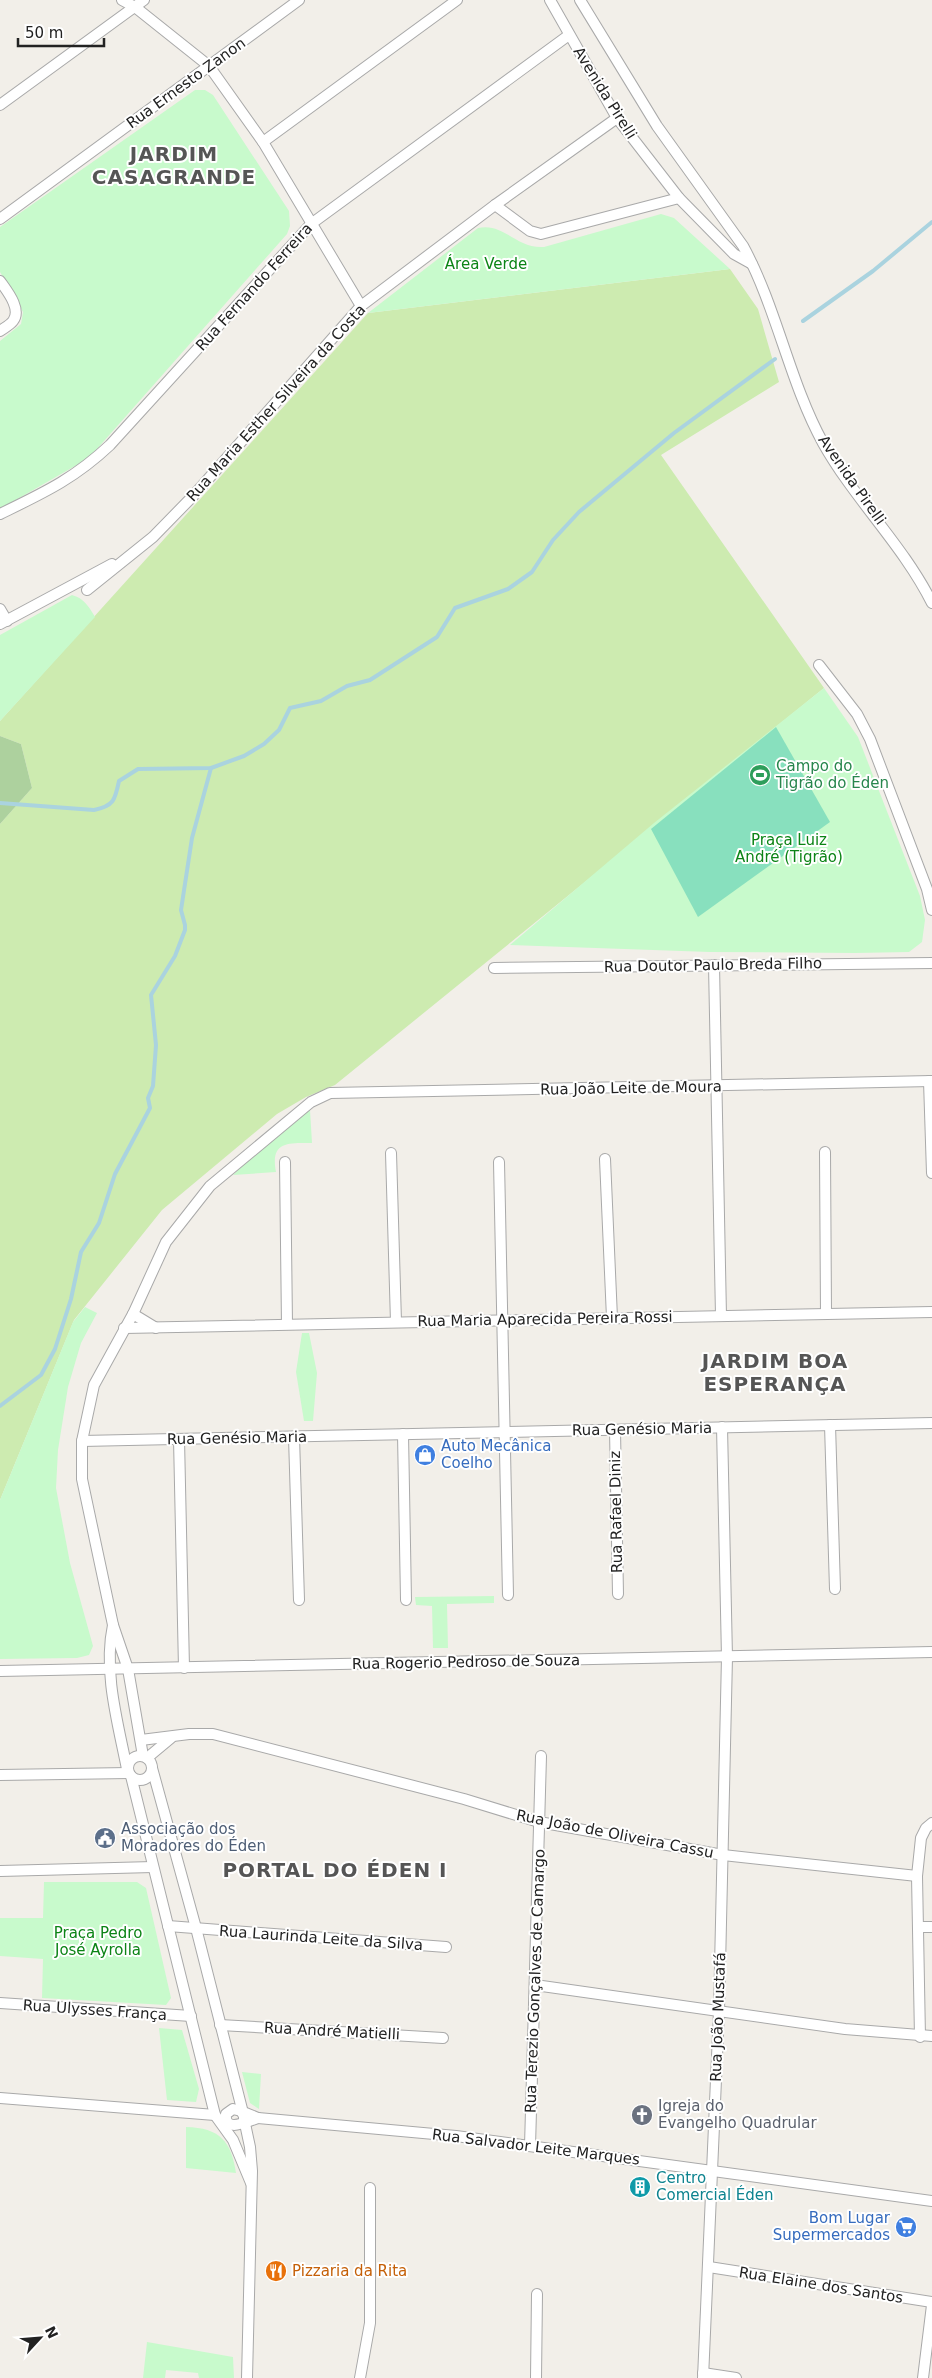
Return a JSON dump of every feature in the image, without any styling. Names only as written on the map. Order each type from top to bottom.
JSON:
[{"type":"street","points":[[122,0],[135,7],[209,66],[263,142],[361,306]]},
{"type":"street","points":[[0,105],[144,0]]},
{"type":"street","name":"Rua Ernesto Zanon","points":[[0,219],[299,0]]},
{"type":"street","points":[[263,142],[457,0]]},
{"type":"street","name":"Avenida Pirelli","points":[[550,0],[617,118],[678,198],[734,254],[753,264]]},
{"type":"street","name":"Avenida Pirelli","points":[[580,0],[657,126],[733,231],[753,264],[790,365],[823,443],[856,492],[889,533],[923,585],[932,603]]},
{"type":"street","name":"Rua Fernando Ferreira","points":[[0,514],[66,482],[89,465],[110,445],[311,224],[569,35]]},
{"type":"street","name":"Rua Maria Esther Silveira da Costa","points":[[87,590],[153,537],[194,496],[361,306],[495,205],[617,118]]},
{"type":"street","points":[[495,205],[530,231],[541,234],[678,198]]},
{"type":"street","points":[[0,281],[14,303],[16,312],[13,321],[0,331]]},
{"type":"street","name":"Rua Maria Esther Silveira da Costa","points":[[3,623],[133,553]]},
{"type":"street","points":[[0,609],[3,623]]},
{"type":"street","points":[[819,665],[857,714],[870,739],[924,880],[932,908]]},
{"type":"street","name":"Rua Doutor Paulo Breda Filho","points":[[494,968],[932,962]]},
{"type":"street","points":[[714,965],[721,1316]]},
{"type":"street","points":[[931,1081],[932,1173]]},
{"type":"street","name":"Rua João Leite de Moura","points":[[133,1314],[166,1242],[210,1186],[311,1102],[330,1093],[931,1081]]},
{"type":"street","points":[[825,1152],[826,1314]]},
{"type":"street","points":[[391,1153],[396,1322]]},
{"type":"street","points":[[605,1159],[612,1318]]},
{"type":"street","points":[[286,1162],[287,1324]]},
{"type":"street","points":[[499,1162],[508,1595]]},
{"type":"street","name":"Rua Maria Aparecida Pereira Rossi","points":[[124,1328],[932,1312]]},
{"type":"street","points":[[157,1328],[133,1314],[94,1385],[82,1441],[82,1479],[113,1626],[128,1669],[145,1757],[152,1768],[196,1928],[250,2147],[247,2378]]},
{"type":"street","name":"Rua Genésio Maria","points":[[82,1441],[932,1423]]},
{"type":"street","points":[[830,1425],[836,1589]]},
{"type":"street","name":"Rua João Mustafá","points":[[703,2376],[719,2011],[727,1656],[722,1427]]},
{"type":"street","name":"Rua Rafael Diniz","points":[[614,1430],[618,1594]]},
{"type":"street","points":[[403,1434],[406,1600]]},
{"type":"street","points":[[294,1437],[299,1600]]},
{"type":"street","points":[[179,1439],[184,1668]]},
{"type":"street","points":[[113,1626],[109,1651],[109,1669],[129,1773],[215,2115],[233,2140],[251,2183]]},
{"type":"street","name":"Rua Rogerio Pedroso de Souza","points":[[0,1671],[932,1652]]},
{"type":"street","name":"Rua João de Oliveira Cassu","points":[[141,1740],[189,1734],[213,1734],[464,1799],[539,1822],[722,1855],[917,1876]]},
{"type":"street","points":[[129,1773],[132,1758],[145,1757],[173,1737]]},
{"type":"street","name":"Rua Terezio Gonçalves de Camargo","points":[[530,2146],[541,1756]]},
{"type":"street","points":[[0,1775],[129,1773],[142,1780],[149,1775],[152,1768]]},
{"type":"street","points":[[920,2037],[917,1876],[921,1838],[926,1828],[932,1823]]},
{"type":"street","points":[[0,1871],[153,1867]]},
{"type":"street","name":"Rua Laurinda Leite da Silva","points":[[168,1926],[446,1947]]},
{"type":"street","points":[[919,1927],[932,1927]]},
{"type":"street","points":[[535,1985],[920,2037],[932,2036]]},
{"type":"street","name":"Rua Ulysses França","points":[[0,2003],[191,2016]]},
{"type":"street","name":"Rua André Matielli","points":[[220,2024],[443,2038]]},
{"type":"street","name":"Rua Salvador Leite Marques","points":[[0,2098],[241,2116],[456,2136],[932,2201]]},
{"type":"street","name":"Rua Salvador Leite Marques","points":[[215,2115],[230,2124]]},
{"type":"street","points":[[241,2116],[235,2126],[230,2124],[226,2117],[241,2116]]},
{"type":"street","points":[[360,2378],[370,2323],[370,2188]]},
{"type":"street","name":"Rua Elaine dos Santos","points":[[709,2267],[932,2304]]},
{"type":"street","points":[[536,2378],[537,2294]]},
{"type":"street","points":[[923,2378],[932,2304]]},
{"type":"street","points":[[703,2376],[736,2378]]},
{"type":"green space","points":[[195,90],[205,90],[213,95],[289,211],[290,226],[287,234],[89,458],[0,509],[0,341],[21,324],[23,312],[0,272],[0,227]]},
{"type":"green space","name":"Área Verde","points":[[661,214],[674,218],[730,269],[368,313],[478,228],[487,227],[495,229],[534,247],[544,247]]},
{"type":"green space","points":[[730,269],[758,309],[779,382],[661,455],[824,688],[335,1085],[306,1097],[277,1114],[162,1210],[74,1320],[0,1500],[0,824],[32,788],[21,744],[0,736],[0,721],[368,313]]},
{"type":"green space","points":[[72,595],[83,601],[95,617],[0,721],[0,635]]},
{"type":"green space","name":"Praça Luiz André (Tigrão)","points":[[824,688],[858,737],[920,896],[925,920],[922,942],[909,952],[855,953],[710,952],[510,945],[654,823]]},
{"type":"green space","name":"Campo do Tigrão do Éden","points":[[776,727],[830,822],[698,917],[651,829]]},
{"type":"green space","points":[[0,736],[21,744],[32,788],[0,824]]},
{"type":"green space","points":[[310,1110],[312,1143],[288,1144],[278,1149],[275,1162],[276,1172],[233,1175],[262,1147]]},
{"type":"green space","points":[[85,1307],[97,1313],[81,1343],[68,1387],[58,1450],[56,1488],[70,1563],[93,1646],[89,1655],[77,1658],[0,1659],[0,1500],[73,1322]]},
{"type":"green space","points":[[302,1333],[309,1333],[317,1373],[313,1421],[304,1421],[296,1372]]},
{"type":"green space","points":[[494,1596],[494,1603],[447,1604],[448,1648],[433,1648],[432,1606],[416,1605],[415,1597]]},
{"type":"green space","name":"Praça Pedro José Ayrolla","points":[[44,1882],[137,1882],[146,1888],[171,1998],[166,2005],[42,1998],[43,1959],[0,1956],[0,1918],[43,1918]]},
{"type":"green space","points":[[159,2028],[182,2030],[199,2089],[196,2102],[167,2100]]},
{"type":"green space","points":[[242,2072],[261,2074],[259,2109],[250,2103]]},
{"type":"green space","points":[[186,2127],[207,2130],[222,2138],[231,2152],[236,2173],[186,2168]]},
{"type":"green space","points":[[147,2342],[233,2357],[234,2378],[199,2378],[198,2373],[166,2370],[165,2378],[143,2378]]},
{"type":"waterway","points":[[803,321],[873,271],[932,222]]},
{"type":"waterway","points":[[0,803],[94,810],[110,804],[115,797],[119,781],[138,769],[211,768],[244,756],[264,744],[279,730],[290,708],[321,701],[347,686],[370,680],[437,637],[455,608],[508,589],[532,572],[553,540],[579,512],[674,433],[775,359]]},
{"type":"waterway","points":[[0,1406],[41,1375],[55,1349],[71,1299],[81,1252],[99,1223],[115,1174],[150,1108],[148,1098],[153,1086],[156,1045],[151,995],[175,956],[185,930],[181,910],[192,838],[211,768]]},
{"type":"place","name":"Campo do Tigrão do Éden","points":[[760,775]]},
{"type":"place","name":"Auto Mecânica Coelho","points":[[425,1455]]},
{"type":"place","name":"Associação dos Moradores do Éden","points":[[105,1838]]},
{"type":"place","name":"Igreja do Evangelho Quadrular","points":[[642,2115]]},
{"type":"place","name":"Centro Comercial Éden","points":[[640,2187]]},
{"type":"place","name":"Bom Lugar Supermercados","points":[[906,2227]]},
{"type":"place","name":"Pizzaria da Rita","points":[[276,2271]]},
{"type":"district","name":"JARDIM CASAGRANDE","points":[[174,166]]},
{"type":"district","name":"JARDIM BOA ESPERANÇA","points":[[775,1372]]},
{"type":"district","name":"PORTAL DO ÉDEN I","points":[[335,1870]]}]
